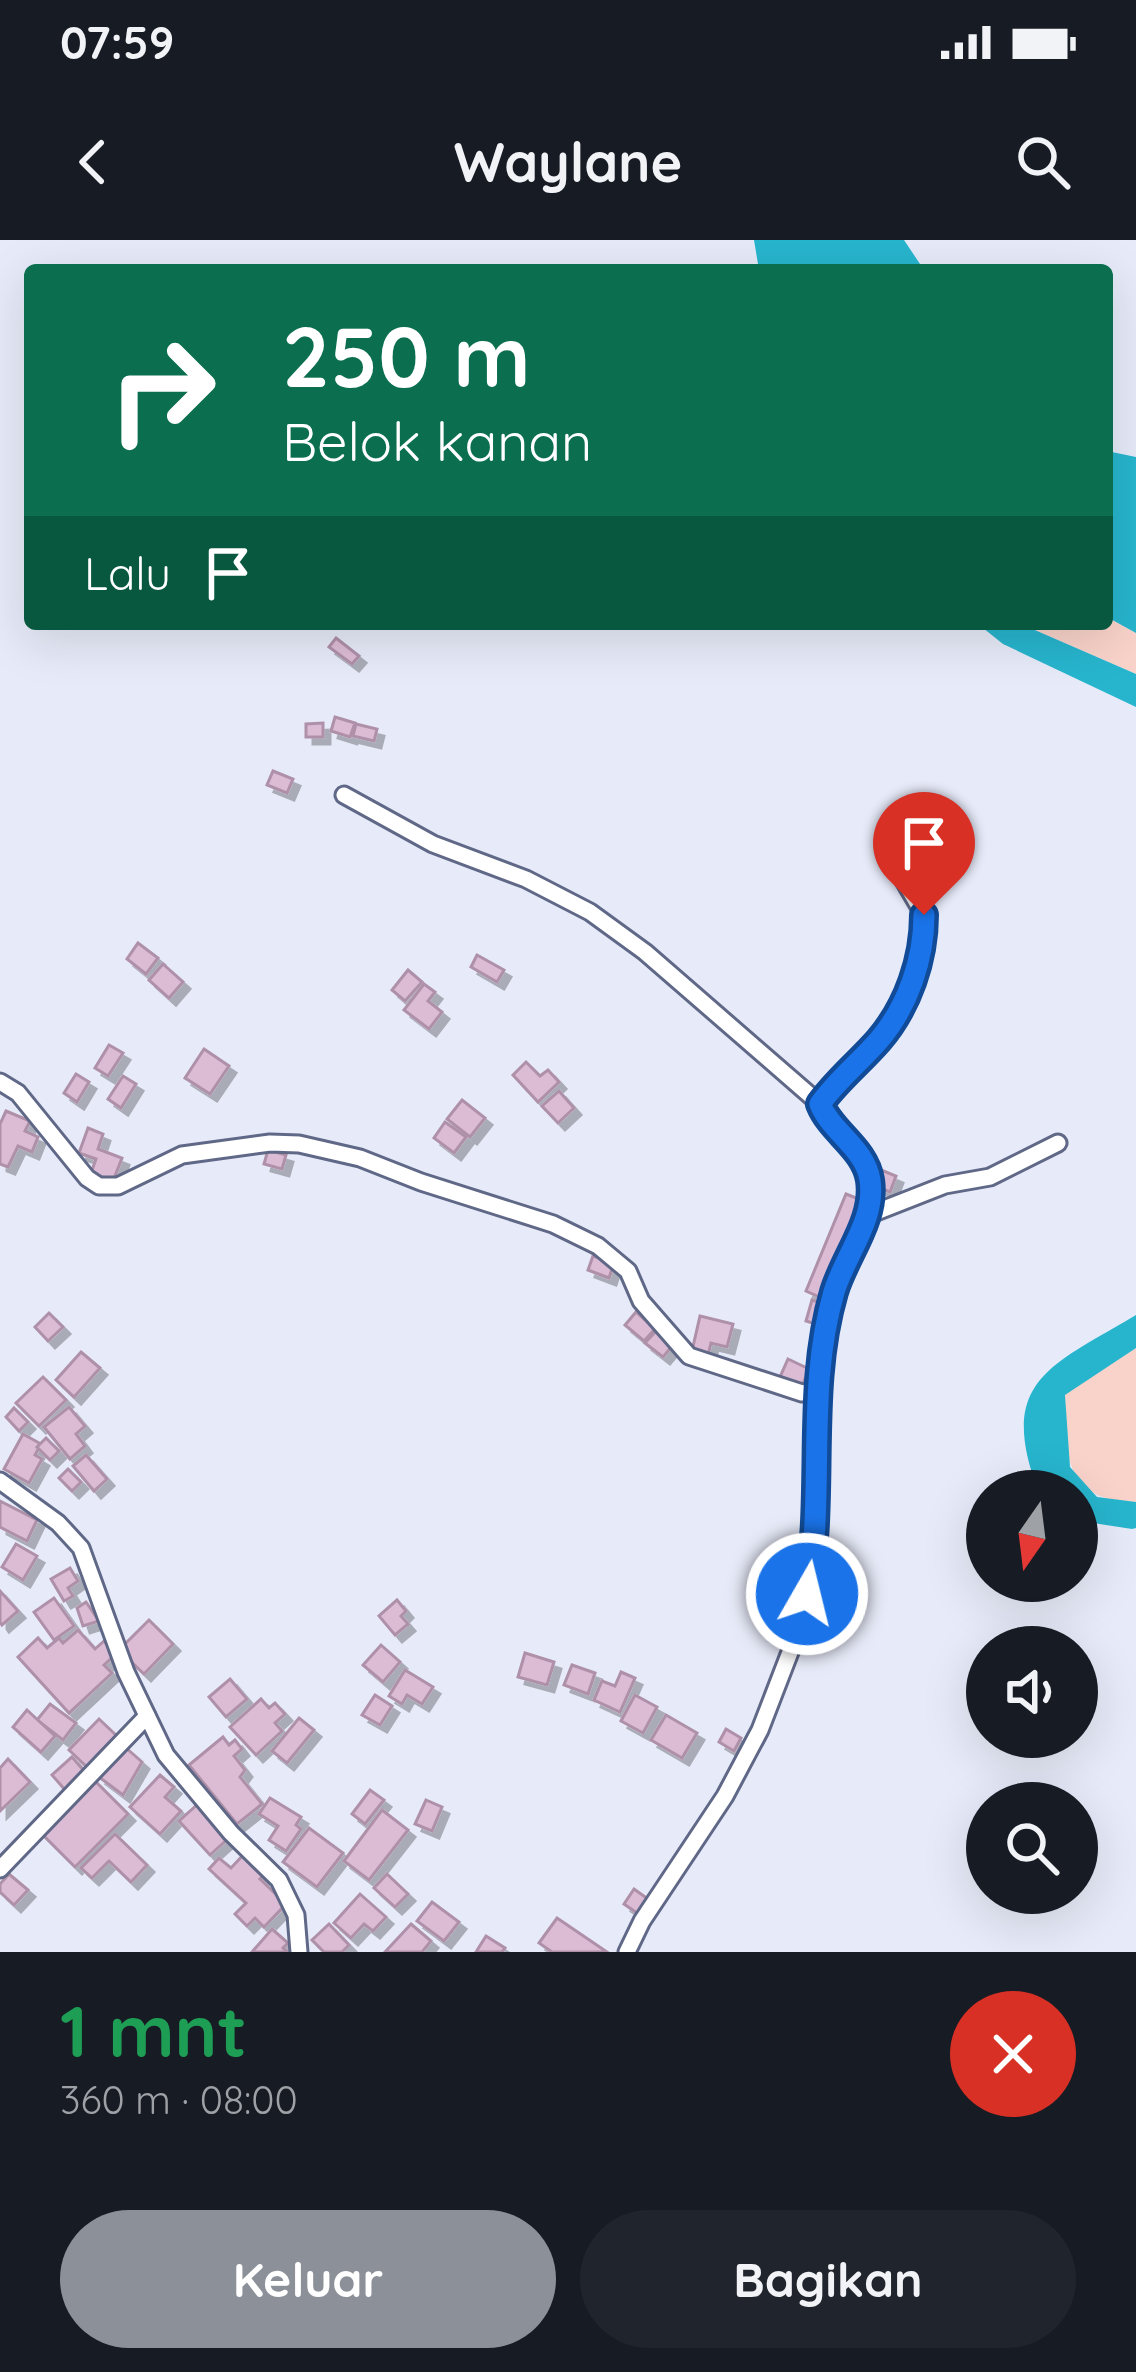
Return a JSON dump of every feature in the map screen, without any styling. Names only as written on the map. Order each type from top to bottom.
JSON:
[{"type":"street","points":[[344,795],[433,844],[526,879],[590,912],[645,952],[820,1104],[867,1166],[871,1196],[834,1292],[818,1390],[817,1523],[802,1621],[752,1746],[626,1952]]},
{"type":"street","points":[[820,1104],[882,1037],[905,1002],[924,941],[924,915],[893,862]]},
{"type":"street","points":[[0,1082],[18,1093],[87,1178],[100,1186],[118,1186],[182,1155],[270,1143],[298,1144],[360,1158],[554,1223],[598,1246],[628,1271],[641,1300],[689,1356],[802,1393],[818,1390]]},
{"type":"street","points":[[866,1216],[945,1185],[990,1177],[1058,1143]]},
{"type":"street","points":[[0,1481],[58,1523],[81,1548],[117,1650],[166,1755],[231,1833],[279,1880],[296,1915],[299,1952]]},
{"type":"street","points":[[0,1869],[147,1715]]},
{"type":"shaded area","points":[[1113,620],[1136,633],[1136,674],[1035,630],[1113,630]]},
{"type":"shaded area","points":[[1136,1348],[1136,1502],[1098,1494],[1098,1470],[1073,1470],[1065,1394]]},
{"type":"water","points":[[754,240],[904,240],[920,264],[758,264]]},
{"type":"water","points":[[1113,452],[1136,457],[1136,633],[1113,620]]},
{"type":"water","points":[[986,630],[1035,630],[1136,674],[1136,707],[1003,644]]},
{"type":"water","points":[[1136,1315],[1136,1348],[1065,1395],[1073,1470],[1032,1470],[1024,1423],[1029,1399],[1057,1363]]},
{"type":"water","points":[[1098,1497],[1136,1502],[1136,1528],[1098,1524]]},
{"type":"building","points":[[336,638],[359,656],[352,664],[329,647]]},
{"type":"building","points":[[335,717],[355,723],[350,737],[331,731]]},
{"type":"building","points":[[323,723],[323,737],[306,737],[306,724]]},
{"type":"building","points":[[356,724],[377,729],[374,741],[353,736]]},
{"type":"building","points":[[273,771],[293,779],[287,793],[267,785]]},
{"type":"building","points":[[138,943],[158,958],[146,974],[127,959]]},
{"type":"building","points":[[477,955],[504,970],[497,982],[471,967]]},
{"type":"building","points":[[163,964],[183,982],[169,998],[149,980]]},
{"type":"building","points":[[408,970],[422,982],[405,1001],[392,990]]},
{"type":"building","points":[[424,984],[435,992],[428,1001],[442,1012],[429,1029],[404,1010]]},
{"type":"building","points":[[109,1045],[123,1053],[108,1076],[95,1068]]},
{"type":"building","points":[[204,1049],[229,1066],[210,1094],[185,1078]]},
{"type":"building","points":[[526,1062],[540,1076],[548,1070],[559,1082],[538,1102],[513,1075]]},
{"type":"building","points":[[76,1074],[89,1082],[77,1102],[64,1093]]},
{"type":"building","points":[[123,1076],[136,1084],[121,1108],[108,1099]]},
{"type":"building","points":[[559,1091],[574,1108],[558,1123],[542,1106]]},
{"type":"building","points":[[462,1100],[485,1118],[470,1137],[447,1119]]},
{"type":"building","points":[[6,1111],[30,1121],[25,1131],[38,1137],[32,1152],[18,1146],[8,1167],[0,1164],[0,1124]]},
{"type":"building","points":[[445,1122],[466,1137],[454,1153],[434,1138]]},
{"type":"building","points":[[88,1128],[103,1134],[98,1149],[122,1158],[113,1181],[91,1173],[96,1159],[79,1153]]},
{"type":"building","points":[[268,1150],[286,1155],[282,1169],[264,1164]]},
{"type":"building","points":[[881,1170],[896,1176],[890,1192],[875,1186]]},
{"type":"building","points":[[846,1194],[864,1201],[824,1299],[806,1291]]},
{"type":"building","points":[[593,1256],[614,1263],[609,1278],[588,1270]]},
{"type":"building","points":[[812,1300],[825,1304],[819,1325],[806,1321]]},
{"type":"building","points":[[636,1312],[655,1329],[644,1341],[625,1325]]},
{"type":"building","points":[[49,1313],[63,1327],[48,1341],[35,1327]]},
{"type":"building","points":[[700,1316],[733,1324],[727,1347],[711,1343],[708,1355],[692,1351]]},
{"type":"building","points":[[656,1331],[673,1345],[663,1357],[645,1343]]},
{"type":"building","points":[[81,1352],[100,1368],[74,1397],[56,1380]]},
{"type":"building","points":[[788,1359],[809,1369],[802,1386],[780,1377]]},
{"type":"building","points":[[43,1377],[66,1400],[39,1426],[16,1403]]},
{"type":"building","points":[[69,1407],[85,1426],[76,1434],[85,1446],[70,1459],[44,1427]]},
{"type":"building","points":[[14,1408],[28,1422],[19,1431],[6,1417]]},
{"type":"building","points":[[23,1434],[41,1444],[35,1455],[42,1459],[29,1483],[4,1469]]},
{"type":"building","points":[[46,1438],[59,1451],[50,1460],[37,1447]]},
{"type":"building","points":[[86,1455],[107,1479],[94,1491],[73,1466]]},
{"type":"building","points":[[68,1469],[81,1482],[72,1491],[59,1478]]},
{"type":"building","points":[[0,1501],[37,1520],[27,1541],[0,1527]]},
{"type":"building","points":[[16,1544],[37,1556],[23,1580],[2,1567]]},
{"type":"building","points":[[70,1568],[78,1581],[68,1588],[73,1596],[64,1601],[51,1579]]},
{"type":"building","points":[[0,1591],[18,1611],[2,1625],[0,1622]]},
{"type":"building","points":[[54,1598],[74,1626],[54,1640],[34,1612]]},
{"type":"building","points":[[397,1600],[408,1624],[395,1635],[379,1616]]},
{"type":"building","points":[[86,1602],[99,1621],[83,1626],[77,1608]]},
{"type":"building","points":[[149,1620],[173,1644],[144,1674],[119,1650]]},
{"type":"building","points":[[78,1630],[95,1649],[104,1641],[116,1654],[104,1665],[112,1673],[69,1713],[18,1657],[38,1638],[47,1648],[59,1638],[63,1643]]},
{"type":"building","points":[[381,1645],[400,1662],[383,1682],[363,1665]]},
{"type":"building","points":[[525,1653],[554,1662],[547,1685],[518,1677]]},
{"type":"building","points":[[572,1665],[595,1673],[588,1694],[564,1685]]},
{"type":"building","points":[[405,1670],[433,1687],[422,1704],[407,1695],[402,1704],[389,1696]]},
{"type":"building","points":[[621,1672],[635,1678],[620,1712],[594,1700],[602,1681],[615,1686]]},
{"type":"building","points":[[230,1679],[247,1699],[226,1717],[209,1697]]},
{"type":"building","points":[[375,1695],[392,1706],[380,1725],[362,1715]]},
{"type":"building","points":[[635,1695],[657,1707],[643,1733],[621,1721]]},
{"type":"building","points":[[261,1699],[269,1708],[275,1703],[285,1714],[275,1723],[282,1731],[256,1755],[230,1727]]},
{"type":"building","points":[[50,1704],[76,1723],[63,1740],[37,1720]]},
{"type":"building","points":[[27,1710],[55,1736],[41,1752],[13,1727]]},
{"type":"building","points":[[666,1715],[697,1733],[682,1758],[651,1740]]},
{"type":"building","points":[[299,1718],[314,1730],[287,1763],[272,1751]]},
{"type":"building","points":[[99,1719],[118,1737],[88,1768],[69,1750]]},
{"type":"building","points":[[726,1729],[741,1738],[734,1751],[719,1742]]},
{"type":"building","points":[[223,1737],[229,1745],[235,1740],[242,1749],[234,1756],[245,1770],[240,1777],[262,1804],[237,1824],[189,1765]]},
{"type":"building","points":[[125,1747],[142,1762],[123,1795],[99,1777]]},
{"type":"building","points":[[72,1757],[86,1773],[66,1791],[52,1775]]},
{"type":"building","points":[[8,1759],[30,1782],[0,1811],[0,1768]]},
{"type":"building","points":[[160,1775],[174,1787],[165,1797],[181,1811],[160,1834],[130,1807]]},
{"type":"building","points":[[93,1779],[128,1814],[75,1867],[40,1832]]},
{"type":"building","points":[[370,1790],[384,1800],[365,1824],[352,1814]]},
{"type":"building","points":[[270,1798],[301,1817],[296,1825],[301,1829],[286,1851],[269,1840],[278,1826],[259,1814]]},
{"type":"building","points":[[426,1800],[442,1807],[432,1831],[415,1824]]},
{"type":"building","points":[[200,1802],[231,1836],[210,1855],[179,1821]]},
{"type":"building","points":[[382,1810],[408,1830],[369,1880],[344,1861]]},
{"type":"building","points":[[309,1828],[343,1853],[317,1887],[283,1862]]},
{"type":"building","points":[[115,1834],[147,1865],[131,1882],[109,1861],[92,1878],[81,1868]]},
{"type":"building","points":[[247,1851],[268,1871],[260,1879],[286,1904],[264,1927],[255,1918],[247,1926],[235,1914],[246,1903],[209,1869],[219,1858],[231,1868]]},
{"type":"building","points":[[9,1874],[28,1890],[14,1905],[0,1892]]},
{"type":"building","points":[[387,1874],[408,1894],[395,1907],[374,1888]]},
{"type":"building","points":[[634,1889],[648,1899],[637,1913],[624,1904]]},
{"type":"building","points":[[360,1894],[386,1917],[373,1931],[364,1924],[351,1938],[334,1923]]},
{"type":"building","points":[[432,1902],[459,1922],[444,1941],[417,1921]]},
{"type":"building","points":[[557,1918],[607,1952],[552,1952],[539,1943]]},
{"type":"building","points":[[329,1924],[349,1945],[342,1952],[324,1952],[312,1940]]},
{"type":"building","points":[[411,1924],[431,1941],[422,1952],[385,1952]]},
{"type":"building","points":[[272,1929],[288,1943],[283,1948],[288,1952],[252,1952]]},
{"type":"building","points":[[486,1936],[505,1948],[502,1952],[476,1952]]},
{"type":"route","points":[[807,1594],[817,1523],[818,1390],[825,1343],[834,1292],[871,1196],[867,1166],[820,1104],[882,1037],[905,1002],[924,941],[924,915]]}]
